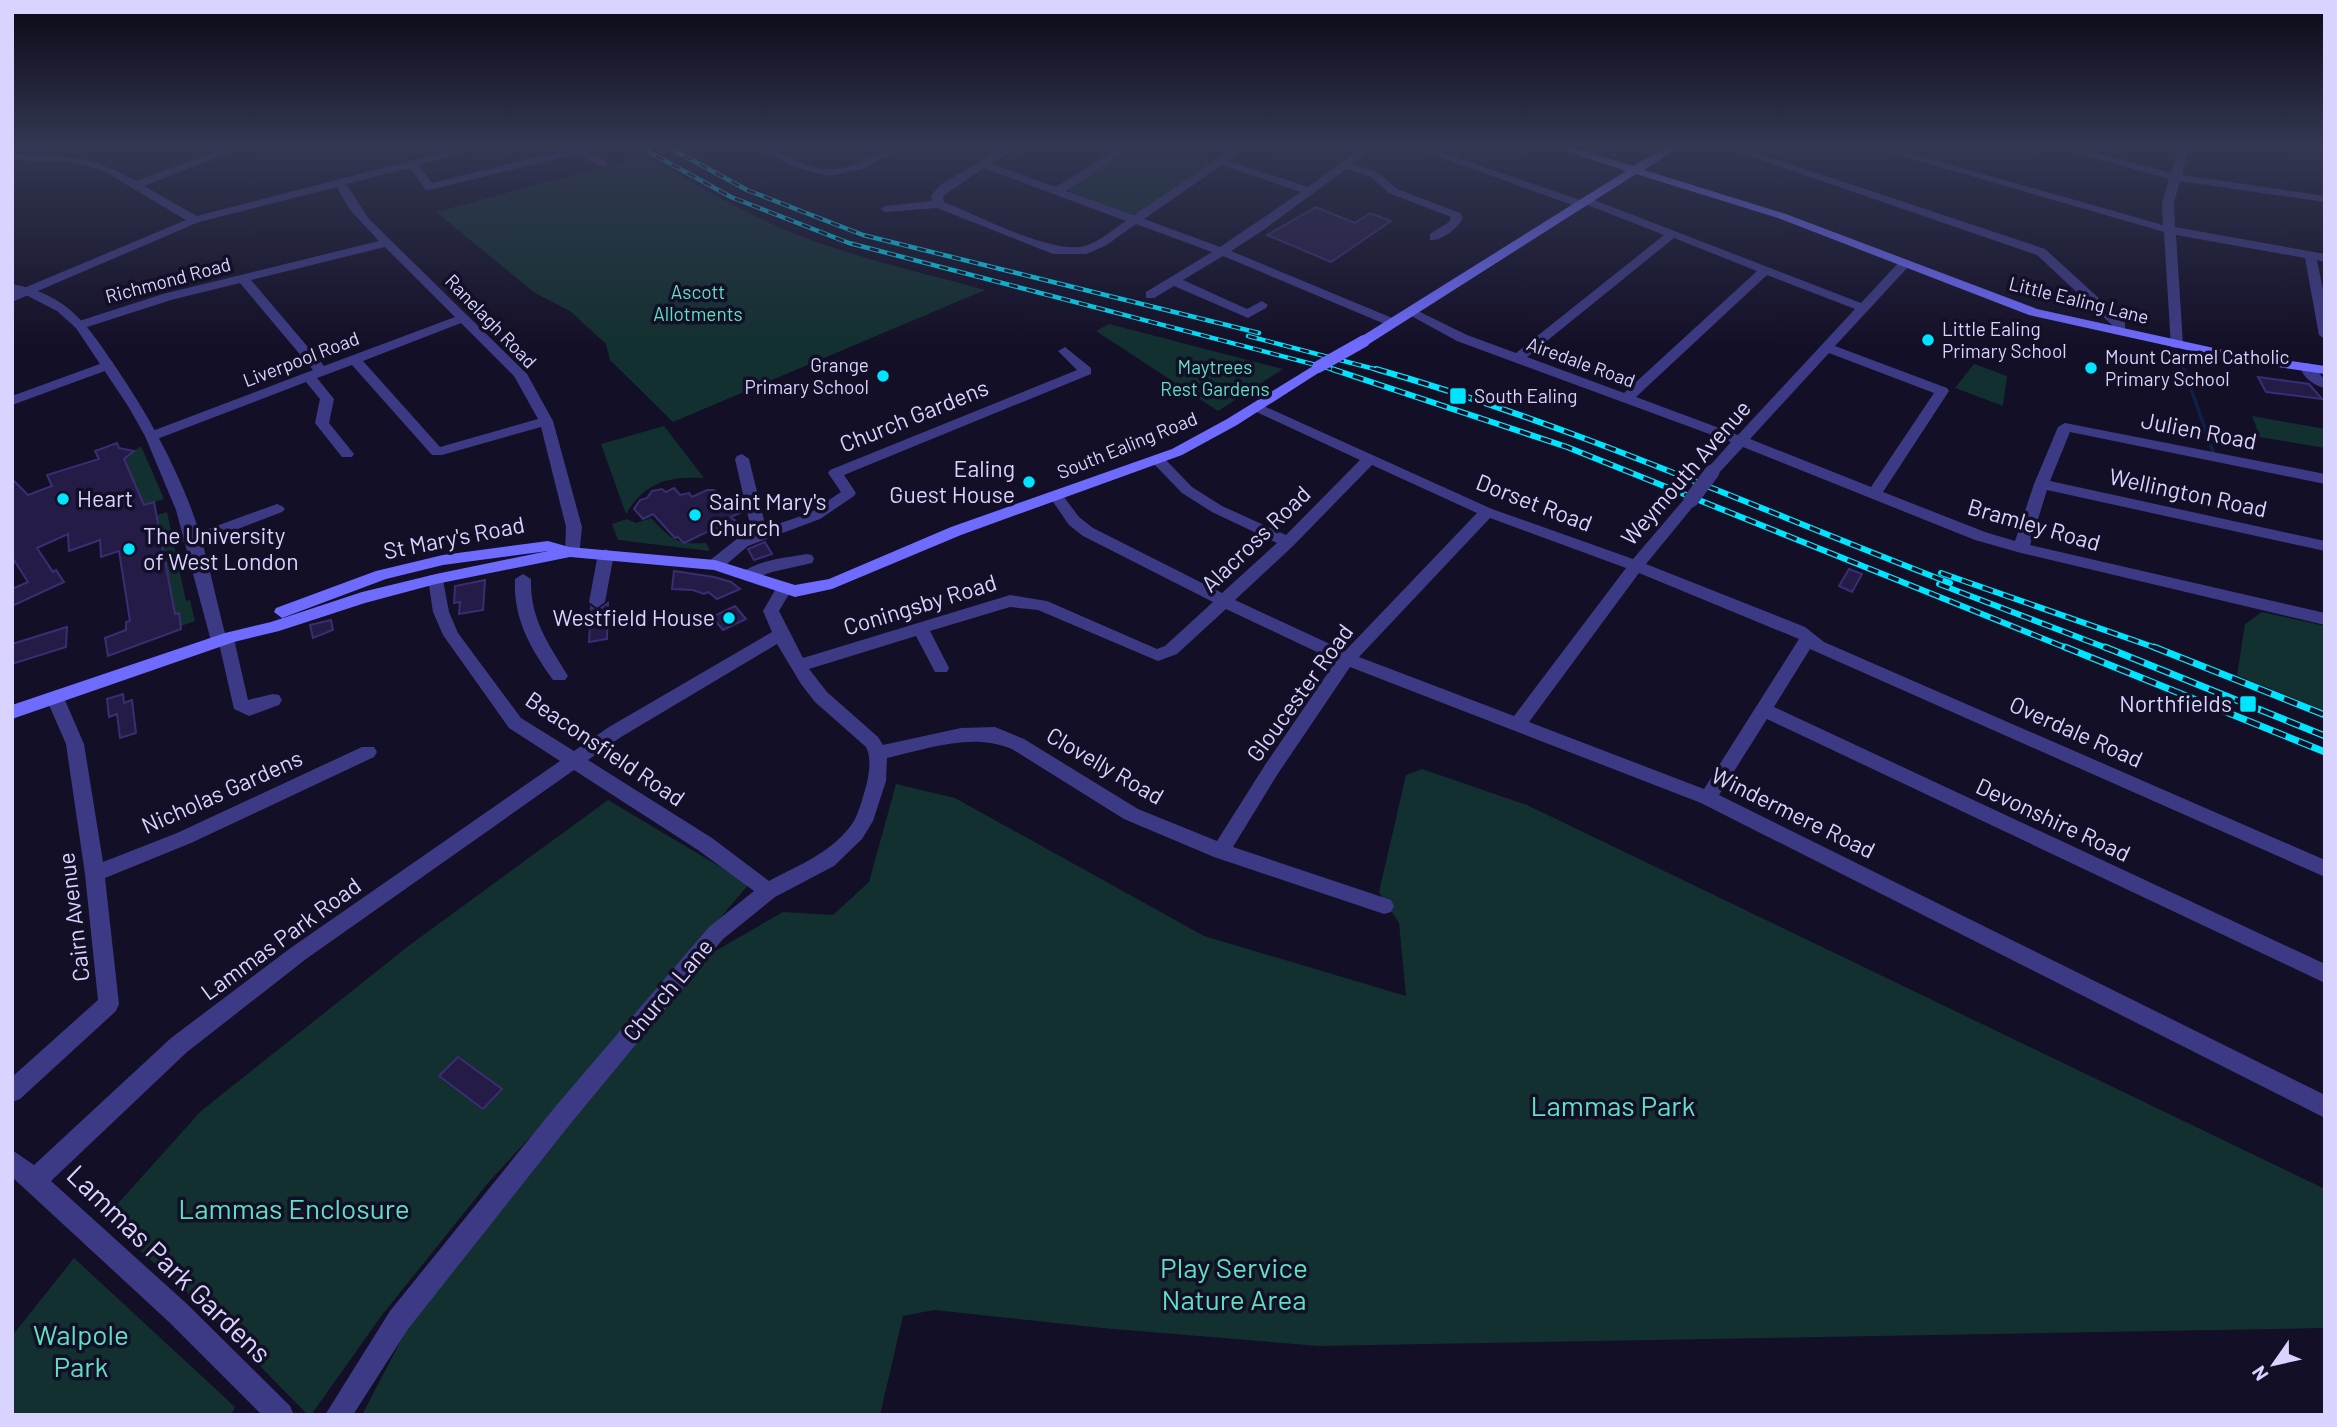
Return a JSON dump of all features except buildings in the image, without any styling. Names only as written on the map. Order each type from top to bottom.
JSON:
[{"type":"main road","name":"South Ealing Road","points":[[784,589],[795,591],[848,579],[956,531],[1158,460],[1205,438],[1564,214]]},
{"type":"main road","name":"Little Ealing Lane","points":[[1775,214],[2034,312],[2232,356],[2325,370]]},
{"type":"main road","name":"St Mary's Road","points":[[225,639],[269,617],[382,575],[433,562],[548,546],[571,552],[715,565],[784,589]]},
{"type":"main road","name":"St Mary's Road","points":[[12,712],[225,639],[436,579],[524,571],[571,552]]},
{"type":"street","points":[[184,214],[195,220]]},
{"type":"street","points":[[12,298],[195,220],[220,214]]},
{"type":"street","name":"Ranelagh Road","points":[[359,214],[520,374],[547,421],[574,527],[571,552]]},
{"type":"street","points":[[962,214],[1014,235],[1065,251],[1089,249],[1145,214]]},
{"type":"street","points":[[1119,214],[1223,251],[1392,323]]},
{"type":"street","points":[[1150,295],[1223,251],[1277,214]]},
{"type":"street","points":[[1434,237],[1454,224],[1458,218],[1452,214]]},
{"type":"street","points":[[1615,214],[1864,308]]},
{"type":"street","points":[[1927,214],[2041,252],[2120,325],[2119,331]]},
{"type":"street","points":[[2113,214],[2171,230],[2325,258]]},
{"type":"street","points":[[2169,214],[2176,344]]},
{"type":"street","points":[[1517,359],[1672,234]]},
{"type":"street","name":"Richmond Road","points":[[81,325],[167,297],[387,243]]},
{"type":"street","points":[[2309,255],[2325,335]]},
{"type":"street","name":"Weymouth Avenue","points":[[1518,724],[1636,566],[1712,472],[1904,264]]},
{"type":"street","points":[[1626,399],[1765,270]]},
{"type":"street","points":[[243,279],[315,374],[327,399],[322,423],[347,454]]},
{"type":"street","points":[[1174,281],[1248,314],[1262,305]]},
{"type":"street","points":[[12,288],[28,291],[61,308],[81,325],[108,365],[152,436],[184,510],[191,541],[225,639],[240,704],[249,709],[273,700]]},
{"type":"street","name":"Airedale Road","points":[[1410,312],[1462,338],[1741,441]]},
{"type":"street","name":"Liverpool Road","points":[[152,436],[463,318]]},
{"type":"street","points":[[1827,348],[1941,391],[1874,494]]},
{"type":"street","points":[[1065,351],[1098,381]]},
{"type":"street","points":[[354,359],[437,452],[547,421]]},
{"type":"street","points":[[12,401],[108,365]]},
{"type":"street","points":[[2306,367],[2319,383],[2325,384]]},
{"type":"street","name":"Church Gardens","points":[[760,534],[792,527],[816,516],[849,493],[835,473],[1086,371]]},
{"type":"street","name":"Dorset Road","points":[[1256,407],[1488,512],[1636,566],[1804,634]]},
{"type":"street","name":"Julien Road","points":[[2041,484],[2065,427],[2325,479]]},
{"type":"street","name":"Bramley Road","points":[[1741,441],[1980,537],[2325,619]]},
{"type":"street","name":"Alacross Road","points":[[1171,650],[1288,542],[1370,458]]},
{"type":"street","points":[[715,565],[743,542],[760,534],[742,459]]},
{"type":"street","points":[[1158,460],[1187,490],[1217,509],[1288,542]]},
{"type":"street","points":[[2021,548],[2041,484]]},
{"type":"street","name":"Wellington Road","points":[[2041,484],[2325,546]]},
{"type":"street","name":"Windermere Road","points":[[1056,496],[1074,521],[1088,532],[1223,601],[1347,659],[1708,798],[2325,1107]]},
{"type":"street","points":[[191,541],[277,509]]},
{"type":"street","name":"Gloucester Road","points":[[1221,850],[1270,770],[1347,659],[1488,512]]},
{"type":"street","points":[[597,602],[606,554]]},
{"type":"street","points":[[747,576],[768,567],[806,559]]},
{"type":"street","points":[[524,571],[522,594],[527,625],[559,676]]},
{"type":"street","name":"Beaconsfield Road","points":[[436,579],[441,612],[451,635],[515,723],[705,844],[768,891]]},
{"type":"street","points":[[784,589],[771,611],[780,635],[798,666],[821,696],[873,742],[878,753]]},
{"type":"street","name":"Coningsby Road","points":[[798,666],[993,605],[1023,601],[1041,605],[1151,653],[1158,655],[1171,650]]},
{"type":"street","points":[[919,627],[941,668]]},
{"type":"street","points":[[1708,798],[1804,634]]},
{"type":"street","name":"Overdale Road","points":[[1804,634],[1818,646],[2325,869]]},
{"type":"street","name":"Lammas Park Road","points":[[35,1180],[190,1036],[299,953],[615,732],[780,635]]},
{"type":"street","name":"Cairn Avenue","points":[[12,1092],[109,1004],[95,874],[75,744],[55,698]]},
{"type":"street","name":"Devonshire Road","points":[[1762,709],[2325,974]]},
{"type":"street","name":"Clovelly Road","points":[[878,753],[961,735],[995,734],[1018,744],[1131,814],[1221,850],[1384,906]]},
{"type":"street","name":"Nicholas Gardens","points":[[95,874],[184,838],[368,752]]},
{"type":"street","name":"Church Lane","points":[[338,1415],[399,1320],[564,1115],[716,933],[768,891],[827,860],[856,834],[872,799],[879,767],[878,753]]},
{"type":"street","name":"Lammas Park Gardens","points":[[12,1161],[178,1313],[281,1415]]},
{"type":"green space","name":"Ascott Allotments","points":[[438,214],[751,214],[825,245],[985,290],[673,422],[610,360],[606,344],[570,311],[535,293]]},
{"type":"green space","name":"Maytrees Rest Gardens","points":[[1109,324],[1283,369],[1218,411],[1096,331]]},
{"type":"green space","points":[[1974,364],[2007,376],[2003,406],[1955,388]]},
{"type":"green space","points":[[2252,416],[2325,429],[2325,448],[2260,437]]},
{"type":"green space","points":[[664,426],[704,478],[679,478],[659,483],[641,495],[626,514],[601,444]]},
{"type":"green space","points":[[141,446],[164,499],[144,505],[124,459]]},
{"type":"green space","points":[[167,512],[186,601],[190,600],[195,621],[181,626],[179,613],[175,614],[157,515]]},
{"type":"green space","points":[[651,518],[675,539],[688,543],[706,543],[710,551],[618,540],[612,524],[627,519],[636,523]]},
{"type":"green space","points":[[2262,612],[2325,626],[2325,711],[2237,675],[2245,624]]},
{"type":"green space","name":"Lammas Park","points":[[1422,769],[1527,805],[2325,1189],[2325,1328],[1319,1346],[1102,1328],[934,1310],[903,1316],[880,1415],[362,1415],[409,1325],[621,1053],[705,957],[783,912],[833,915],[869,882],[896,784],[955,798],[1204,936],[1406,996],[1399,923],[1379,892],[1406,775]]},
{"type":"green space","name":"Lammas Enclosure","points":[[608,800],[749,884],[577,1086],[488,1183],[382,1315],[311,1415],[308,1415],[185,1290],[104,1219],[201,1111],[411,944]]},
{"type":"green space","name":"Walpole Park","points":[[74,1258],[235,1407],[231,1415],[12,1415],[12,1336]]},
{"type":"waterway","points":[[2177,351],[2184,371]]},
{"type":"waterway","points":[[2184,369],[2214,454]]},
{"type":"railway","points":[[774,214],[849,243],[1334,370]]},
{"type":"railway","points":[[808,214],[863,235],[1259,333]]},
{"type":"railway","points":[[1248,336],[1382,371]]},
{"type":"railway","points":[[1376,369],[1449,391],[1594,442],[1950,583]]},
{"type":"railway","points":[[1334,370],[1339,371]]},
{"type":"railway","points":[[1334,370],[1567,447],[2069,649]]},
{"type":"railway","points":[[1941,573],[2159,649]]},
{"type":"railway","points":[[1939,584],[2109,649]]},
{"type":"railway","points":[[2065,647],[2325,752]]},
{"type":"railway","points":[[2105,647],[2325,736]]},
{"type":"railway","points":[[2154,647],[2325,715]]},
{"type":"place","name":"Little Ealing Primary School","points":[[1928,340]]},
{"type":"place","name":"Mount Carmel Catholic Primary School","points":[[2091,368]]},
{"type":"place","name":"Grange Primary School","points":[[883,376]]},
{"type":"place","name":"South Ealing","points":[[1458,396]]},
{"type":"place","name":"Ealing Guest House","points":[[1029,482]]},
{"type":"place","name":"Heart","points":[[63,499]]},
{"type":"place","name":"Saint Mary's Church","points":[[695,515]]},
{"type":"place","name":"The University of West London","points":[[129,549]]},
{"type":"place","name":"Westfield House","points":[[729,618]]},
{"type":"place","name":"Northfields","points":[[2248,704]]},
{"type":"park label","name":"Play Service Nature Area","points":[[1234,1284]]}]
